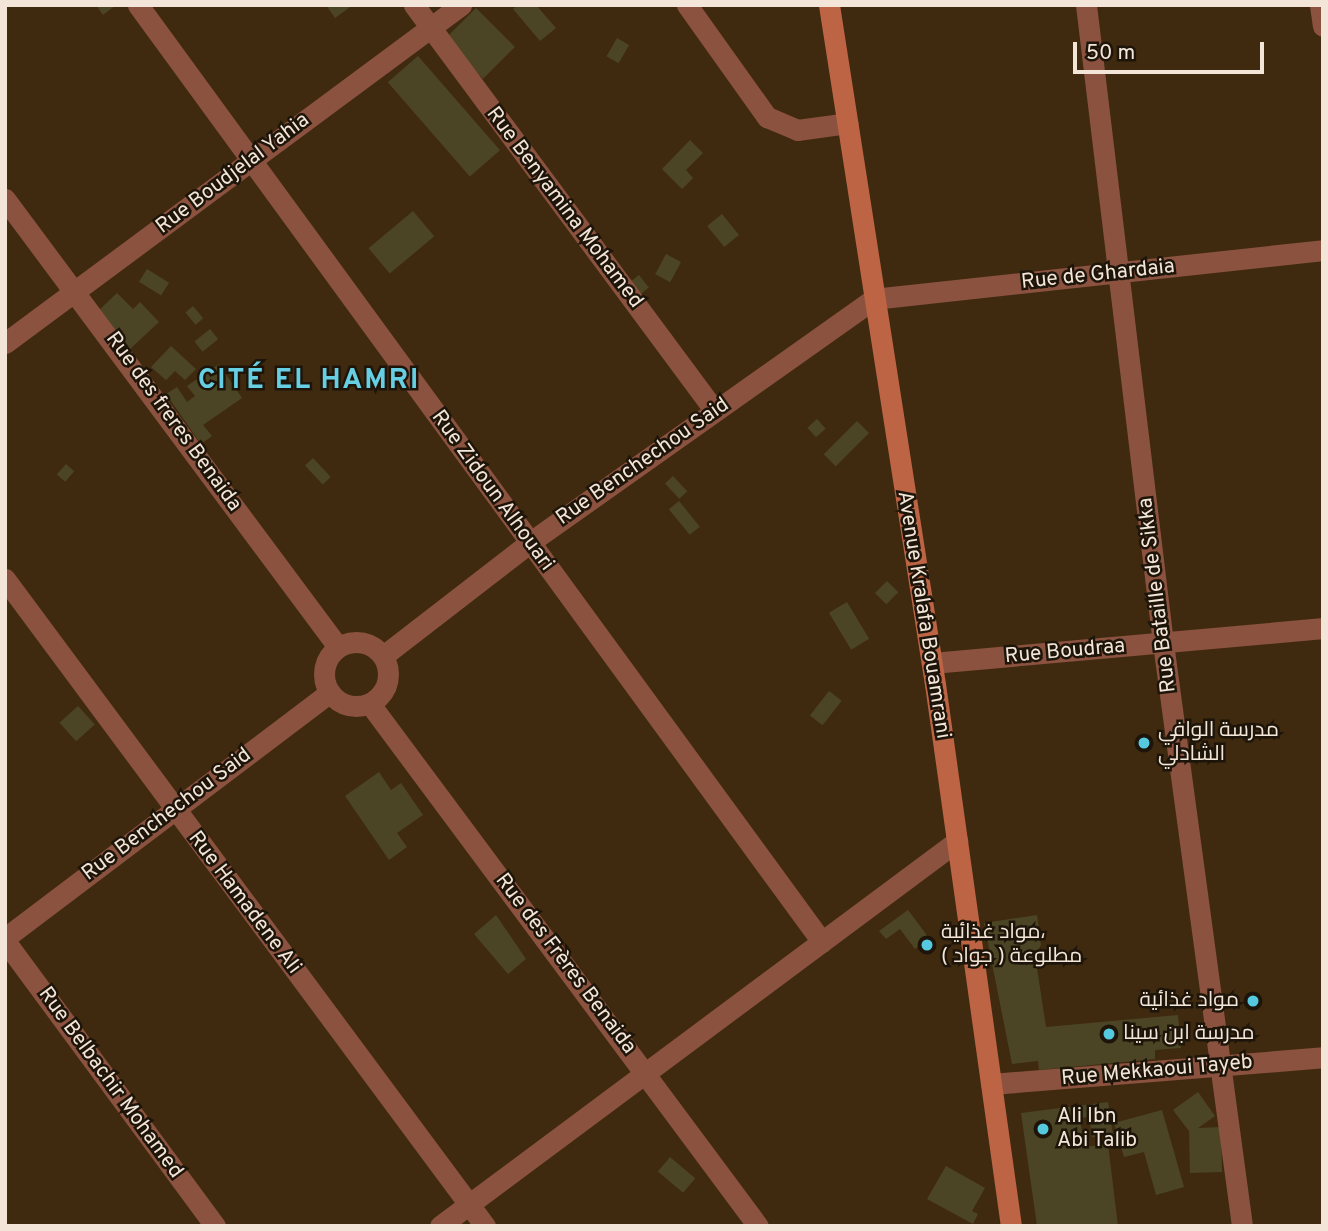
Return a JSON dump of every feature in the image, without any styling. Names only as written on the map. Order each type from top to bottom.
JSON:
[{"type":"street","name":"Rue Zidoun Alhouari","points":[[138,5],[822,942]]},
{"type":"street","name":"Rue Benyamina Mohamed","points":[[414,5],[715,411]]},
{"type":"street","name":"Rue Boudjelal Yahia","points":[[5,343],[461,5]]},
{"type":"street","points":[[687,5],[767,117],[797,130],[848,123]]},
{"type":"street","name":"Avenue Kralafa Bouamrani","points":[[829,5],[932,663],[1011,1226]]},
{"type":"street","name":"Rue Bataille de Sikka","points":[[1086,5],[1163,643],[1242,1226]]},
{"type":"street","points":[[1320,5],[1323,26]]},
{"type":"street","name":"Rue des freres Benaida","points":[[5,199],[76,290],[338,648]]},
{"type":"street","name":"Rue de Ghardaia","points":[[873,299],[1323,250]]},
{"type":"street","name":"Rue Benchechou Said","points":[[383,656],[529,543],[873,299]]},
{"type":"street","name":"Rue Hamadene Ali","points":[[5,579],[485,1226]]},
{"type":"street","name":"Rue Boudraa","points":[[932,663],[1323,628]]},
{"type":"street","points":[[363,643],[383,656],[388,681],[382,694],[370,704],[344,704],[329,693],[324,673],[338,648],[363,643]]},
{"type":"street","name":"Rue Benchechou Said","points":[[5,939],[329,693]]},
{"type":"street","name":"Rue des Frères Benaida","points":[[370,704],[758,1226]]},
{"type":"street","points":[[440,1226],[957,841]]},
{"type":"street","name":"Rue Belbachir Mohamed","points":[[5,939],[215,1226]]},
{"type":"street","name":"Rue Mekkaoui Tayeb","points":[[991,1084],[1323,1057]]},
{"type":"building","points":[[96,5],[116,5],[103,15]]},
{"type":"building","points":[[326,5],[353,5],[335,18]]},
{"type":"building","points":[[518,5],[536,5],[556,28],[540,41],[513,9]]},
{"type":"building","points":[[476,8],[515,47],[483,79],[444,40]]},
{"type":"building","points":[[617,38],[629,45],[619,63],[606,56]]},
{"type":"building","points":[[418,56],[500,150],[470,177],[388,82]]},
{"type":"building","points":[[690,140],[703,153],[686,170],[693,178],[682,189],[662,169]]},
{"type":"building","points":[[413,211],[434,236],[390,274],[369,248]]},
{"type":"building","points":[[722,214],[739,235],[724,247],[707,226]]},
{"type":"building","points":[[666,254],[681,262],[670,282],[655,274]]},
{"type":"building","points":[[147,269],[169,283],[161,295],[139,282]]},
{"type":"building","points":[[639,275],[649,288],[639,296],[629,283]]},
{"type":"building","points":[[117,293],[133,309],[140,302],[159,322],[129,350],[95,314]]},
{"type":"building","points":[[193,306],[203,318],[196,325],[185,312]]},
{"type":"building","points":[[210,329],[218,339],[203,352],[194,342]]},
{"type":"building","points":[[171,346],[196,369],[185,380],[175,371],[166,380],[151,367]]},
{"type":"building","points":[[219,364],[242,398],[203,425],[212,436],[201,444],[166,394],[177,387],[187,402],[195,396],[187,386]]},
{"type":"building","points":[[817,419],[826,429],[816,437],[807,428]]},
{"type":"building","points":[[857,421],[869,433],[836,466],[824,454]]},
{"type":"building","points":[[313,458],[331,477],[323,485],[305,466]]},
{"type":"building","points":[[66,464],[74,471],[65,482],[57,475]]},
{"type":"building","points":[[673,476],[687,491],[679,499],[665,484]]},
{"type":"building","points":[[679,501],[700,527],[690,535],[669,509]]},
{"type":"building","points":[[887,581],[898,592],[886,604],[875,593]]},
{"type":"building","points":[[847,602],[869,639],[851,650],[829,613]]},
{"type":"building","points":[[829,691],[842,701],[823,725],[810,715]]},
{"type":"building","points":[[78,706],[95,725],[76,741],[59,723]]},
{"type":"building","points":[[379,772],[391,790],[401,783],[423,815],[397,833],[407,847],[389,860],[345,796]]},
{"type":"building","points":[[908,910],[929,938],[915,949],[900,929],[886,939],[879,931]]},
{"type":"building","points":[[496,915],[526,959],[508,974],[474,934]]},
{"type":"building","points":[[1037,915],[1041,945],[1035,955],[1046,1027],[1178,1015],[1181,1048],[1155,1050],[1155,1059],[1039,1070],[1038,1061],[1012,1064],[984,923]]},
{"type":"building","points":[[1198,1092],[1215,1116],[1198,1128],[1221,1127],[1222,1172],[1190,1173],[1189,1131],[1173,1110]]},
{"type":"building","points":[[1108,1102],[1113,1135],[1092,1137],[1089,1117],[1080,1118],[1084,1147],[1108,1144],[1118,1226],[1037,1226],[1021,1113]]},
{"type":"building","points":[[1162,1110],[1184,1187],[1156,1195],[1144,1152],[1124,1157],[1114,1123]]},
{"type":"building","points":[[670,1157],[695,1178],[683,1193],[658,1172]]},
{"type":"building","points":[[946,1166],[985,1188],[972,1211],[978,1214],[973,1224],[927,1199]]},
{"type":"place","name":"مدرسة الوافي الشادلي","points":[[1144,743]]},
{"type":"place","name":"مواد غذائية، مطلوعة ( جواد )","points":[[927,945]]},
{"type":"place","name":"مواد غذائية","points":[[1253,1001]]},
{"type":"place","name":"مدرسة ابن سينا","points":[[1109,1034]]},
{"type":"place","name":"Ali Ibn Abi Talib","points":[[1043,1129]]},
{"type":"district","name":"CITÉ EL HAMRI","points":[[309,381]]}]
